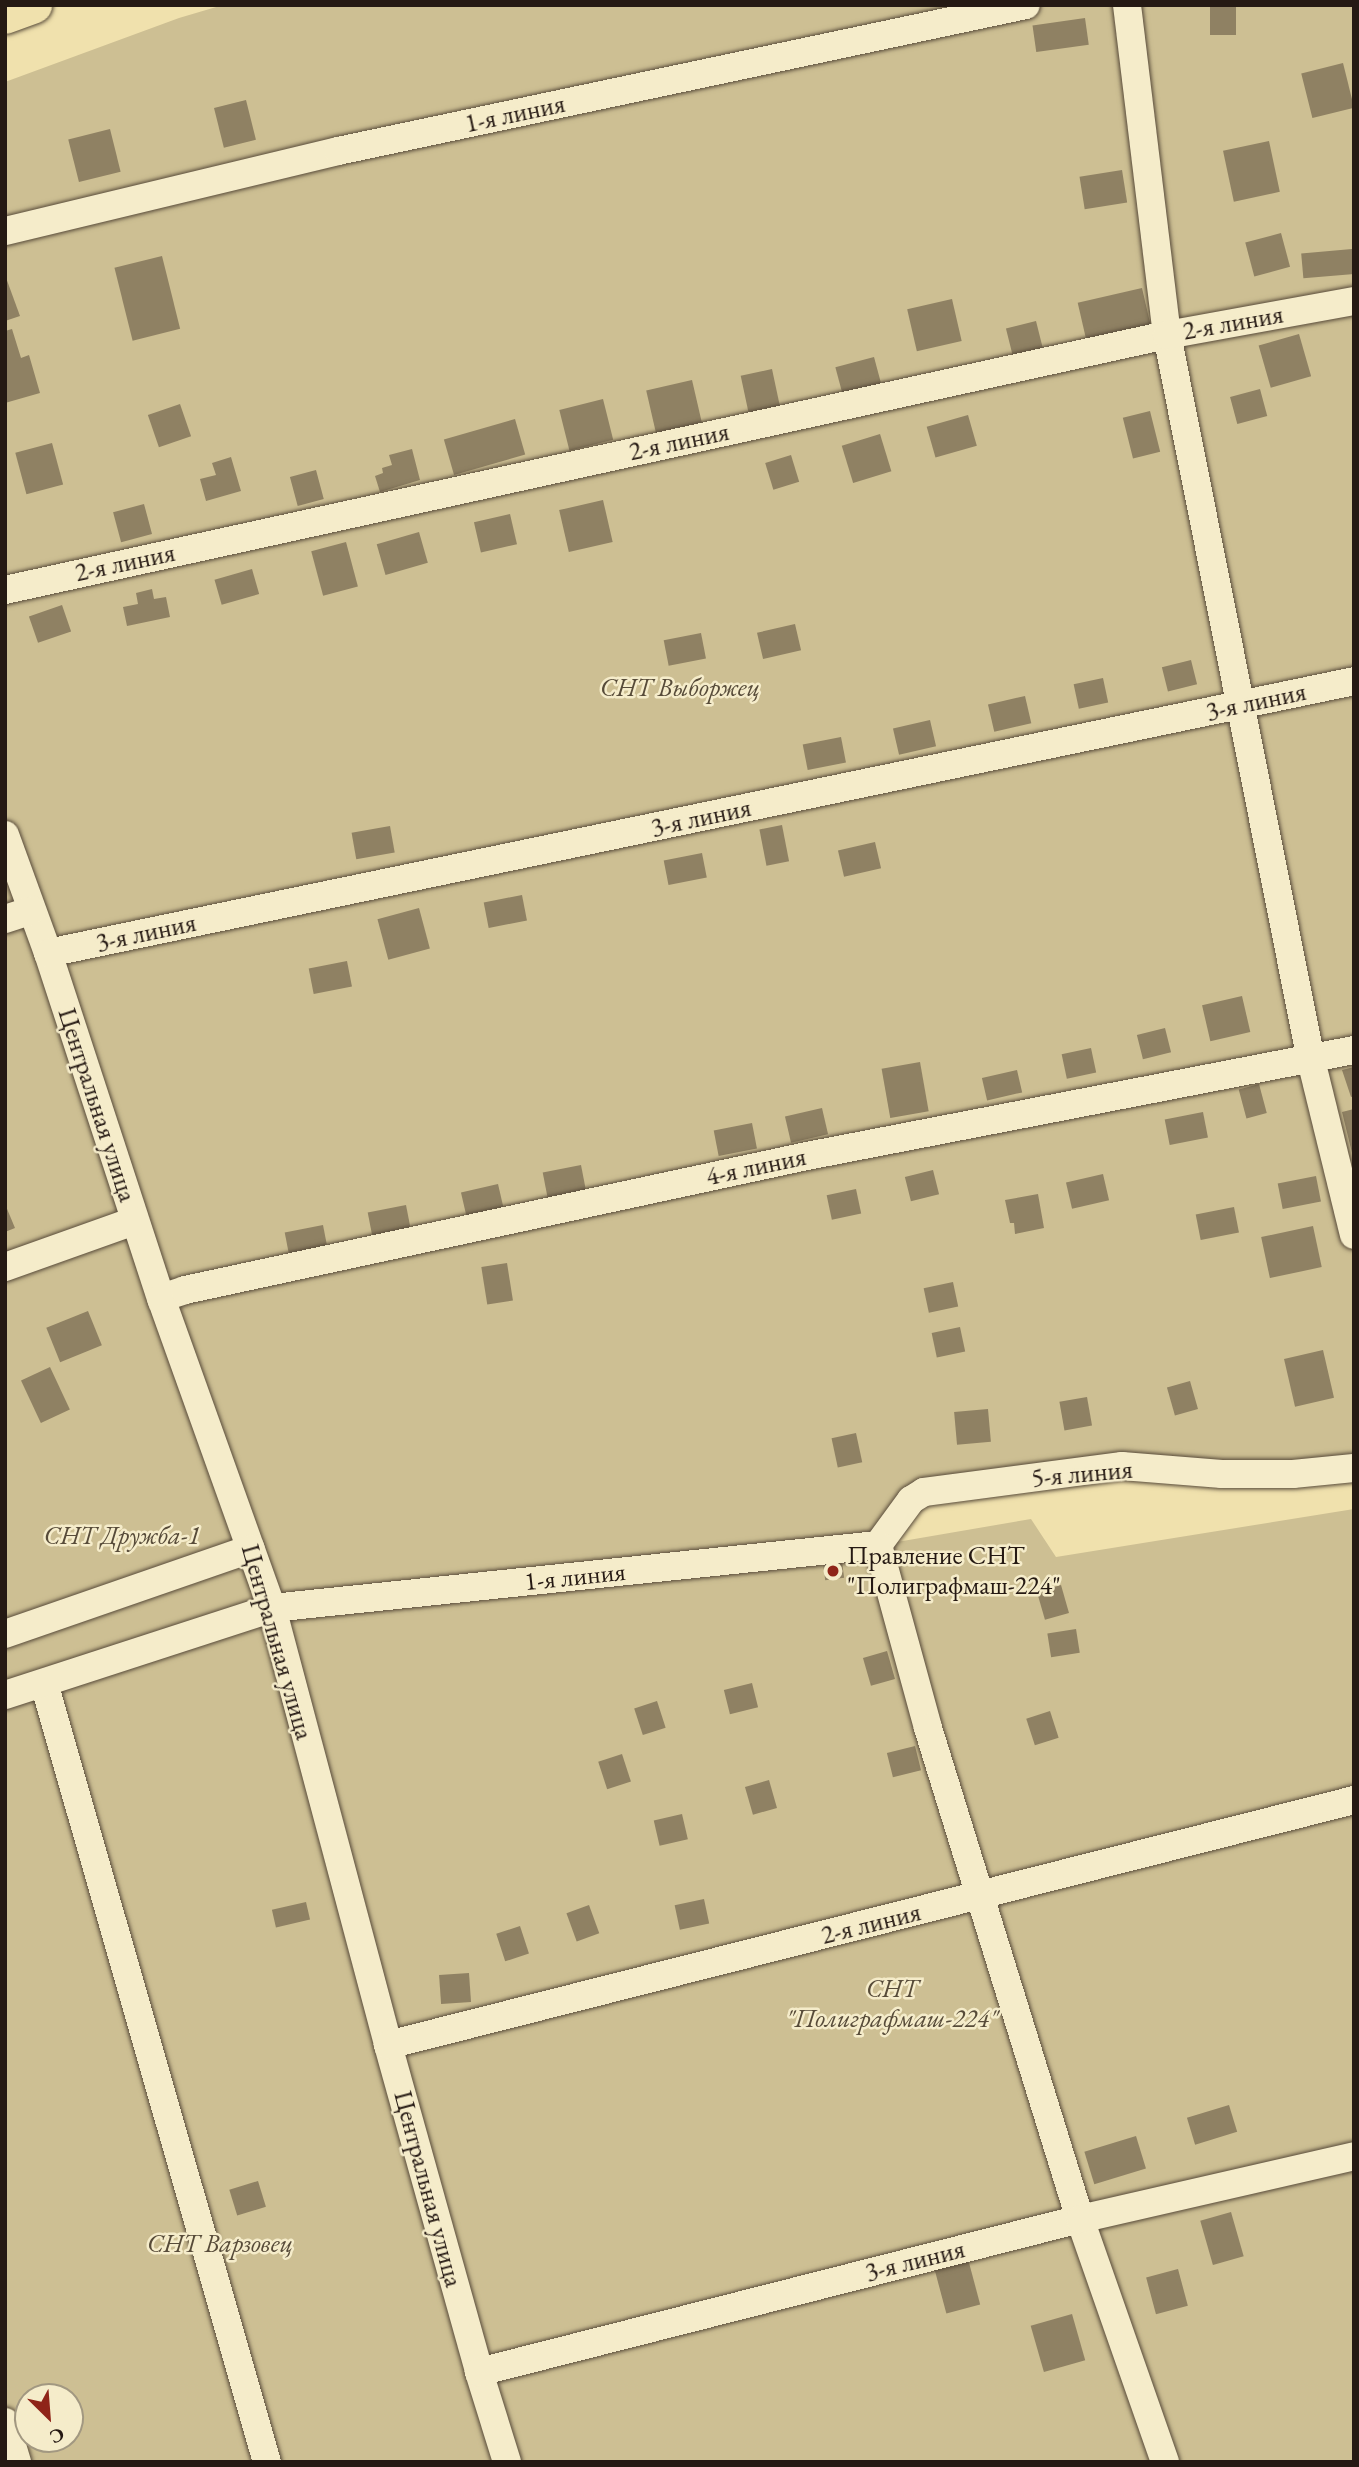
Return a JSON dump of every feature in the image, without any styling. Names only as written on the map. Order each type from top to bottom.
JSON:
[{"type":"main road","points":[[5,15],[33,5]]},
{"type":"street","name":"1-я линия","points":[[5,231],[338,151],[1027,5]]},
{"type":"street","points":[[1127,5],[1167,335],[1243,705],[1311,1060],[1354,1235]]},
{"type":"street","name":"2-я линия","points":[[5,590],[1167,335],[1354,301]]},
{"type":"street","name":"3-я линия","points":[[48,953],[1354,681]]},
{"type":"street","name":"Центральная улица","points":[[5,835],[48,953],[134,1221],[272,1608],[388,2045],[479,2372],[507,2462]]},
{"type":"street","points":[[5,919],[32,910]]},
{"type":"street","name":"4-я линия","points":[[161,1298],[186,1290],[807,1156],[1354,1050]]},
{"type":"street","points":[[5,1268],[134,1221]]},
{"type":"street","name":"5-я линия","points":[[878,1545],[911,1500],[924,1492],[1122,1466],[1222,1474],[1293,1474],[1354,1468]]},
{"type":"street","name":"1-я линия","points":[[5,1695],[272,1608],[878,1545]]},
{"type":"street","points":[[878,1545],[928,1728],[1080,2219],[1166,2462]]},
{"type":"street","points":[[5,1634],[251,1549]]},
{"type":"street","points":[[44,1683],[267,2462]]},
{"type":"street","name":"2-я линия","points":[[388,2045],[1354,1800]]},
{"type":"street","name":"3-я линия","points":[[479,2372],[1080,2219],[1354,2156]]},
{"type":"street","points":[[5,2422],[17,2462]]},
{"type":"green space","points":[[223,5],[1354,5],[1354,1468],[1128,1473],[924,1492],[897,1542],[1031,1519],[1056,1557],[1354,1509],[1354,2462],[5,2462],[5,82],[179,18]]},
{"type":"building","points":[[1210,5],[1236,5],[1236,35],[1210,35]]},
{"type":"building","points":[[1085,18],[1089,45],[1036,52],[1033,25]]},
{"type":"building","points":[[1343,63],[1354,108],[1312,118],[1301,73]]},
{"type":"building","points":[[246,100],[256,140],[224,148],[214,108]]},
{"type":"building","points":[[110,129],[121,172],[79,182],[68,139]]},
{"type":"building","points":[[1269,141],[1280,192],[1234,202],[1223,151]]},
{"type":"building","points":[[1122,170],[1127,203],[1085,209],[1080,177]]},
{"type":"building","points":[[1281,233],[1290,267],[1254,276],[1245,243]]},
{"type":"building","points":[[1352,249],[1354,274],[1303,278],[1301,253]]},
{"type":"building","points":[[162,256],[180,329],[133,341],[114,268]]},
{"type":"building","points":[[5,275],[20,316],[5,321]]},
{"type":"building","points":[[1142,288],[1151,326],[1086,341],[1078,303]]},
{"type":"building","points":[[952,299],[962,341],[917,351],[907,309]]},
{"type":"building","points":[[1036,321],[1043,350],[1013,358],[1006,328]]},
{"type":"building","points":[[12,329],[21,358],[29,355],[40,393],[5,403],[5,331]]},
{"type":"building","points":[[1299,334],[1311,376],[1271,388],[1259,346]]},
{"type":"building","points":[[874,357],[882,386],[843,396],[835,367]]},
{"type":"building","points":[[772,369],[781,410],[749,417],[741,376]]},
{"type":"building","points":[[692,380],[702,423],[656,433],[646,391]]},
{"type":"building","points":[[1260,389],[1267,416],[1237,424],[1230,397]]},
{"type":"building","points":[[603,399],[613,440],[569,451],[559,410]]},
{"type":"building","points":[[180,404],[191,436],[159,447],[148,415]]},
{"type":"building","points":[[1150,411],[1160,452],[1133,459],[1123,418]]},
{"type":"building","points":[[968,415],[977,446],[935,458],[927,427]]},
{"type":"building","points":[[515,419],[525,455],[454,475],[444,439]]},
{"type":"building","points":[[880,434],[891,471],[853,483],[842,446]]},
{"type":"building","points":[[52,443],[63,485],[26,494],[15,453]]},
{"type":"building","points":[[412,449],[420,480],[380,492],[375,476],[383,473],[382,468],[392,465],[389,455]]},
{"type":"building","points":[[791,455],[799,482],[773,490],[765,463]]},
{"type":"building","points":[[231,457],[241,491],[206,501],[200,479],[216,475],[212,463]]},
{"type":"building","points":[[316,470],[324,499],[298,506],[290,477]]},
{"type":"building","points":[[603,500],[613,542],[569,552],[559,510]]},
{"type":"building","points":[[144,504],[152,534],[121,542],[113,512]]},
{"type":"building","points":[[510,514],[517,544],[481,553],[474,522]]},
{"type":"building","points":[[419,532],[428,563],[386,575],[377,544]]},
{"type":"building","points":[[346,542],[358,586],[323,596],[311,551]]},
{"type":"building","points":[[252,569],[259,594],[222,605],[215,580]]},
{"type":"building","points":[[152,589],[154,599],[166,597],[170,617],[127,626],[123,607],[138,604],[136,593]]},
{"type":"building","points":[[62,605],[71,631],[38,643],[29,616]]},
{"type":"building","points":[[795,624],[801,650],[763,659],[757,633]]},
{"type":"building","points":[[701,633],[706,659],[669,666],[664,640]]},
{"type":"building","points":[[1191,660],[1197,684],[1168,692],[1162,667]]},
{"type":"building","points":[[1103,678],[1108,702],[1079,709],[1074,684]]},
{"type":"building","points":[[1025,696],[1031,723],[994,732],[988,705]]},
{"type":"building","points":[[930,720],[936,746],[899,755],[893,729]]},
{"type":"building","points":[[841,737],[846,763],[808,770],[803,744]]},
{"type":"building","points":[[782,825],[789,861],[766,866],[759,829]]},
{"type":"building","points":[[390,826],[395,853],[356,859],[352,833]]},
{"type":"building","points":[[875,842],[881,868],[844,877],[838,851]]},
{"type":"building","points":[[702,853],[707,878],[668,885],[664,860]]},
{"type":"building","points":[[522,895],[527,921],[489,928],[484,902]]},
{"type":"building","points":[[419,908],[430,949],[388,960],[377,919]]},
{"type":"building","points":[[347,961],[352,987],[314,994],[309,968]]},
{"type":"building","points":[[1242,996],[1250,1032],[1210,1041],[1202,1005]]},
{"type":"building","points":[[1165,1028],[1171,1052],[1143,1059],[1137,1035]]},
{"type":"building","points":[[1091,1048],[1096,1072],[1067,1079],[1062,1054]]},
{"type":"building","points":[[920,1062],[929,1111],[890,1118],[882,1069]]},
{"type":"building","points":[[1354,1067],[1354,1096],[1351,1097],[1342,1070]]},
{"type":"building","points":[[1017,1070],[1022,1092],[987,1101],[982,1078]]},
{"type":"building","points":[[1259,1084],[1267,1113],[1246,1118],[1239,1089]]},
{"type":"building","points":[[822,1108],[828,1134],[791,1143],[785,1117]]},
{"type":"building","points":[[1354,1109],[1354,1156],[1353,1157],[1342,1112]]},
{"type":"building","points":[[1203,1112],[1208,1138],[1170,1145],[1165,1119]]},
{"type":"building","points":[[752,1123],[757,1149],[719,1156],[714,1130]]},
{"type":"building","points":[[581,1165],[586,1191],[548,1198],[543,1172]]},
{"type":"building","points":[[933,1170],[939,1194],[911,1201],[905,1177]]},
{"type":"building","points":[[1103,1174],[1109,1200],[1072,1209],[1066,1183]]},
{"type":"building","points":[[1316,1176],[1321,1202],[1283,1209],[1278,1183]]},
{"type":"building","points":[[498,1184],[504,1210],[467,1219],[461,1193]]},
{"type":"building","points":[[856,1189],[861,1213],[832,1220],[827,1195]]},
{"type":"building","points":[[1038,1194],[1044,1228],[1015,1234],[1014,1223],[1010,1223],[1005,1200]]},
{"type":"building","points":[[5,1204],[15,1228],[5,1232]]},
{"type":"building","points":[[406,1205],[411,1231],[373,1238],[368,1212]]},
{"type":"building","points":[[1234,1207],[1239,1233],[1201,1240],[1196,1214]]},
{"type":"building","points":[[323,1225],[328,1251],[290,1258],[285,1232]]},
{"type":"building","points":[[1313,1226],[1322,1267],[1270,1278],[1261,1237]]},
{"type":"building","points":[[507,1263],[513,1301],[487,1305],[481,1267]]},
{"type":"building","points":[[953,1282],[958,1306],[929,1313],[924,1288]]},
{"type":"building","points":[[88,1311],[102,1345],[60,1362],[46,1328]]},
{"type":"building","points":[[960,1327],[965,1351],[937,1357],[932,1333]]},
{"type":"building","points":[[1323,1350],[1334,1398],[1295,1407],[1284,1359]]},
{"type":"building","points":[[50,1367],[70,1410],[41,1423],[21,1381]]},
{"type":"building","points":[[1190,1381],[1198,1409],[1175,1415],[1167,1388]]},
{"type":"building","points":[[1087,1397],[1092,1426],[1064,1430],[1059,1402]]},
{"type":"building","points":[[988,1409],[991,1442],[957,1445],[954,1412]]},
{"type":"building","points":[[856,1433],[862,1462],[838,1468],[832,1438]]},
{"type":"building","name":"Правление СНТ \"Полиграфмаш-224\"","points":[[842,1561],[844,1578],[825,1580],[823,1563]]},
{"type":"building","points":[[1061,1585],[1069,1613],[1045,1620],[1037,1592]]},
{"type":"building","points":[[1076,1629],[1080,1653],[1051,1657],[1047,1634]]},
{"type":"building","points":[[887,1651],[895,1679],[871,1686],[863,1658]]},
{"type":"building","points":[[752,1683],[758,1707],[730,1714],[724,1690]]},
{"type":"building","points":[[657,1701],[666,1728],[643,1735],[634,1708]]},
{"type":"building","points":[[1050,1711],[1059,1738],[1035,1745],[1026,1719]]},
{"type":"building","points":[[915,1746],[921,1770],[893,1777],[887,1753]]},
{"type":"building","points":[[622,1754],[631,1782],[607,1789],[598,1762]]},
{"type":"building","points":[[769,1780],[777,1808],[753,1815],[745,1787]]},
{"type":"building","points":[[682,1814],[688,1839],[660,1846],[654,1821]]},
{"type":"building","points":[[704,1899],[709,1923],[680,1930],[675,1905]]},
{"type":"building","points":[[306,1902],[310,1920],[276,1927],[272,1910]]},
{"type":"building","points":[[589,1905],[599,1933],[577,1941],[566,1913]]},
{"type":"building","points":[[520,1926],[529,1954],[505,1961],[496,1934]]},
{"type":"building","points":[[469,1973],[471,2002],[441,2004],[439,1975]]},
{"type":"building","points":[[1229,2105],[1237,2132],[1195,2145],[1187,2118]]},
{"type":"building","points":[[1136,2136],[1146,2169],[1094,2184],[1084,2152]]},
{"type":"building","points":[[258,2181],[266,2207],[237,2216],[229,2190]]},
{"type":"building","points":[[1231,2212],[1244,2256],[1213,2265],[1200,2221]]},
{"type":"building","points":[[968,2259],[980,2304],[946,2313],[934,2268]]},
{"type":"building","points":[[1178,2269],[1188,2306],[1156,2314],[1146,2278]]},
{"type":"building","points":[[1072,2314],[1085,2360],[1044,2372],[1031,2326]]},
{"type":"place","name":"Правление СНТ \"Полиграфмаш-224\"","points":[[833,1571]]},
{"type":"park label","name":"СНТ Выборжец","points":[[680,688]]},
{"type":"park label","name":"СНТ Дружба-1","points":[[122,1536]]},
{"type":"park label","name":"СНТ \"Полиграфмаш-224\"","points":[[892,2004]]},
{"type":"park label","name":"СНТ Варзовец","points":[[220,2244]]}]
